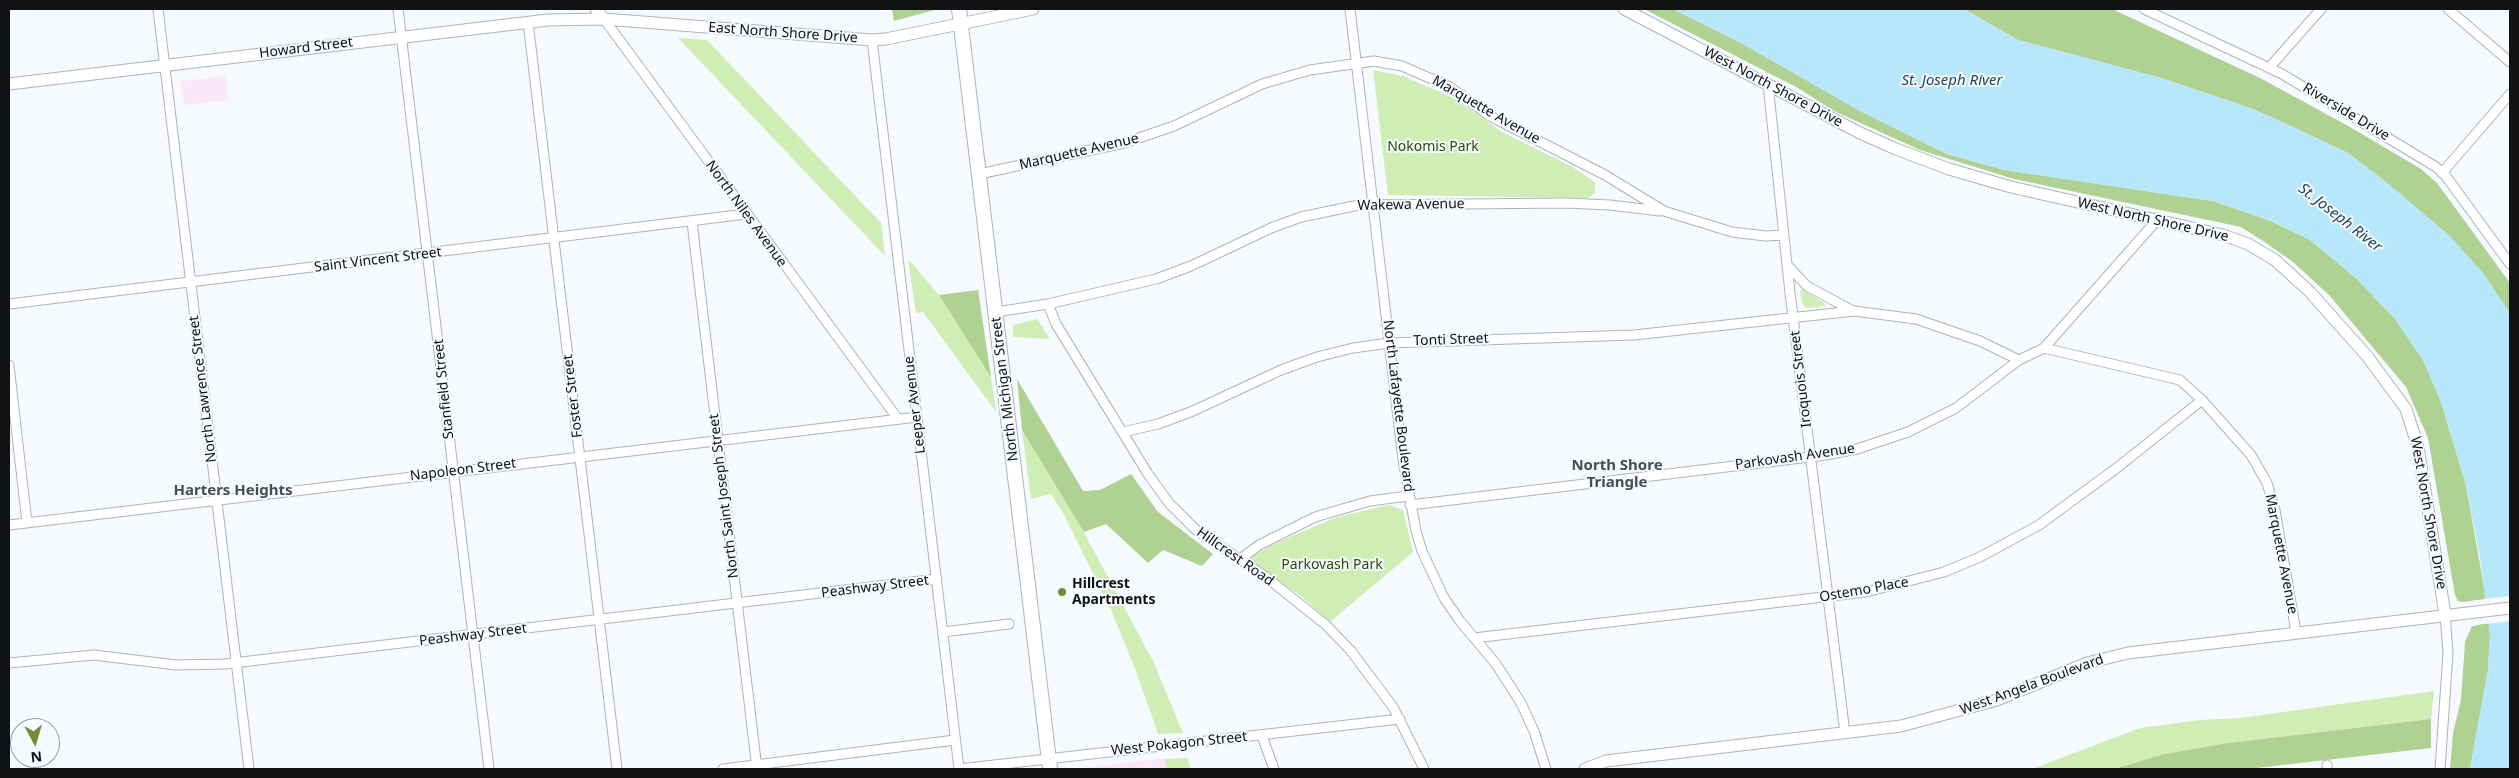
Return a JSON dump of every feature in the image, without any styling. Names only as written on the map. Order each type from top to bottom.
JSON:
[{"type":"main road","name":"North Michigan Street","points":[[959,9],[1049,764]]},
{"type":"street","name":"North Lawrence Street","points":[[158,9],[249,769]]},
{"type":"street","name":"Stanfield Street","points":[[398,9],[489,769]]},
{"type":"street","name":"North Niles Avenue","points":[[596,9],[898,419]]},
{"type":"street","points":[[961,24],[1033,9]]},
{"type":"street","name":"North Lafayette Boulevard","points":[[1350,9],[1409,500],[1422,551],[1444,598],[1496,664],[1521,703],[1534,731],[1546,769]]},
{"type":"street","name":"West North Shore Drive","points":[[1624,9],[1869,137],[1949,169],[2011,187],[2234,238],[2275,260],[2310,292],[2398,396],[2412,422],[2418,447],[2446,614],[2448,653],[2440,769]]},
{"type":"street","name":"Riverside Drive","points":[[2144,9],[2269,68],[2320,96],[2442,173],[2510,264]]},
{"type":"street","points":[[2269,68],[2321,9]]},
{"type":"street","points":[[2448,9],[2510,62]]},
{"type":"street","name":"Howard Street","points":[[9,84],[528,22],[576,18],[604,19]]},
{"type":"street","name":"East North Shore Drive","points":[[604,19],[872,40],[961,24]]},
{"type":"street","name":"Foster Street","points":[[528,22],[617,769]]},
{"type":"street","name":"Leeper Avenue","points":[[872,40],[959,769]]},
{"type":"street","name":"Marquette Avenue","points":[[979,174],[1124,143],[1174,126],[1262,84],[1310,70],[1374,60],[1402,66],[1426,75],[1450,88],[1503,123],[1605,175],[1664,211],[1697,223],[1732,232],[1766,236],[1783,235]]},
{"type":"street","name":"Iroquois Street","points":[[1768,84],[1783,235],[1844,733]]},
{"type":"street","points":[[2442,173],[2510,94]]},
{"type":"street","name":"Wakewa Avenue","points":[[996,312],[1048,304],[1156,279],[1191,266],[1271,228],[1301,217],[1372,203],[1566,203],[1610,205],[1664,211]]},
{"type":"street","name":"Saint Vincent Street","points":[[9,304],[554,239],[746,214]]},
{"type":"street","name":"Parkovash Avenue","points":[[1239,560],[1259,545],[1315,517],[1370,501],[1409,500],[1810,457],[1857,449],[1884,441],[1934,420],[1970,400],[2019,360],[2044,348],[2157,220]]},
{"type":"street","name":"North Saint Joseph Street","points":[[692,222],[757,767]]},
{"type":"street","points":[[1787,265],[1808,286],[1854,311]]},
{"type":"street","name":"Hillcrest Road","points":[[1048,304],[1056,324],[1148,474],[1169,503],[1196,530],[1266,578],[1326,625],[1374,680],[1400,720],[1424,769]]},
{"type":"street","points":[[1793,316],[1854,311],[1916,319],[1980,341],[2019,360]]},
{"type":"street","name":"Tonti Street","points":[[1123,432],[1158,424],[1194,411],[1281,370],[1317,357],[1353,348],[1389,343],[1634,335],[1793,316]]},
{"type":"street","name":"Marquette Avenue","points":[[2044,348],[2180,380],[2202,400],[2251,455],[2267,483],[2275,510],[2296,632]]},
{"type":"street","points":[[9,365],[27,523]]},
{"type":"street","name":"Ostemo Place","points":[[1474,638],[1828,597],[1866,592],[1917,580],[1956,567],[1996,549],[2039,524],[2076,499],[2202,400]]},
{"type":"street","name":"Napoleon Street","points":[[9,525],[917,417]]},
{"type":"street","name":"Peashway Street","points":[[9,663],[94,655],[176,665],[236,663],[937,579]]},
{"type":"street","name":"West Angela Boulevard","points":[[1585,769],[1611,761],[1900,726],[1997,700],[2087,663],[2108,657],[2296,632],[2510,608]]},
{"type":"street","points":[[943,632],[1009,624]]},
{"type":"street","name":"West Pokagon Street","points":[[959,769],[1049,764],[1400,720]]},
{"type":"street","points":[[1262,736],[1274,769]]},
{"type":"street","points":[[723,769],[757,767],[956,740]]},
{"type":"shaded area","points":[[225,76],[228,100],[184,105],[181,81]]},
{"type":"shaded area","points":[[1164,759],[1167,769],[1071,769],[1140,761]]},
{"type":"green space","points":[[892,9],[938,9],[894,21]]},
{"type":"green space","points":[[1644,9],[1673,9],[1743,44],[1862,112],[1947,154],[2005,170],[2213,201],[2271,221],[2310,240],[2356,278],[2395,319],[2423,360],[2441,402],[2466,485],[2486,599],[2462,602],[2458,601],[2455,595],[2428,438],[2406,387],[2329,295],[2293,262],[2266,243],[2241,227],[2014,179],[1920,150],[1834,111],[1798,88]]},
{"type":"green space","points":[[1964,9],[2112,9],[2260,78],[2350,127],[2421,169],[2437,183],[2510,283],[2510,314],[2483,273],[2412,204],[2348,153],[2253,109],[2161,78],[2018,40]]},
{"type":"green space","points":[[678,38],[707,40],[881,223],[885,256]]},
{"type":"green space","name":"Nokomis Park","points":[[1373,70],[1403,76],[1454,98],[1502,132],[1569,165],[1595,182],[1595,193],[1588,198],[1388,195]]},
{"type":"green space","points":[[908,259],[939,295],[981,359],[991,377],[996,412],[923,312],[916,313]]},
{"type":"green space","points":[[1802,289],[1825,304],[1825,306],[1806,308],[1802,303],[1800,291]]},
{"type":"green space","points":[[978,290],[991,377],[939,295]]},
{"type":"green space","points":[[1037,319],[1050,339],[1013,337],[1013,325]]},
{"type":"green space","points":[[1017,379],[1083,491],[1100,490],[1131,474],[1158,512],[1213,554],[1202,566],[1163,550],[1148,563],[1106,524],[1084,532],[1022,430]]},
{"type":"green space","points":[[1022,430],[1073,512],[1153,661],[1183,733],[1158,734],[1136,671],[1112,612],[1064,515],[1051,494],[1031,499]]},
{"type":"green space","name":"Parkovash Park","points":[[1389,505],[1403,510],[1413,552],[1330,622],[1301,596],[1247,560],[1271,545],[1337,517]]},
{"type":"green space","points":[[2489,623],[2488,670],[2470,769],[2450,769],[2453,733],[2461,700],[2465,642],[2472,626]]},
{"type":"green space","points":[[2434,691],[2431,719],[2228,743],[2164,754],[2114,769],[2032,769],[2140,728],[2200,720],[2240,718]]},
{"type":"green space","points":[[2431,719],[2431,748],[2248,769],[2114,769],[2164,754],[2228,743]]},
{"type":"green space","points":[[1187,758],[1191,769],[1167,769],[1164,759]]},
{"type":"water","name":"St. Joseph River","points":[[1673,9],[1964,9],[2018,40],[2161,78],[2253,109],[2298,129],[2348,153],[2384,180],[2450,236],[2483,273],[2510,314],[2510,769],[2470,769],[2488,670],[2490,636],[2480,558],[2466,485],[2441,402],[2423,360],[2395,319],[2356,278],[2310,240],[2271,221],[2213,201],[2005,170],[1947,154],[1862,112],[1743,44]]},
{"type":"pier","points":[[2510,596],[2510,621],[2486,624],[2483,599]]},
{"type":"place","name":"Hillcrest Apartments","points":[[1062,592]]},
{"type":"district","name":"North Shore Triangle","points":[[1617,474]]},
{"type":"district","name":"Harters Heights","points":[[233,491]]}]
